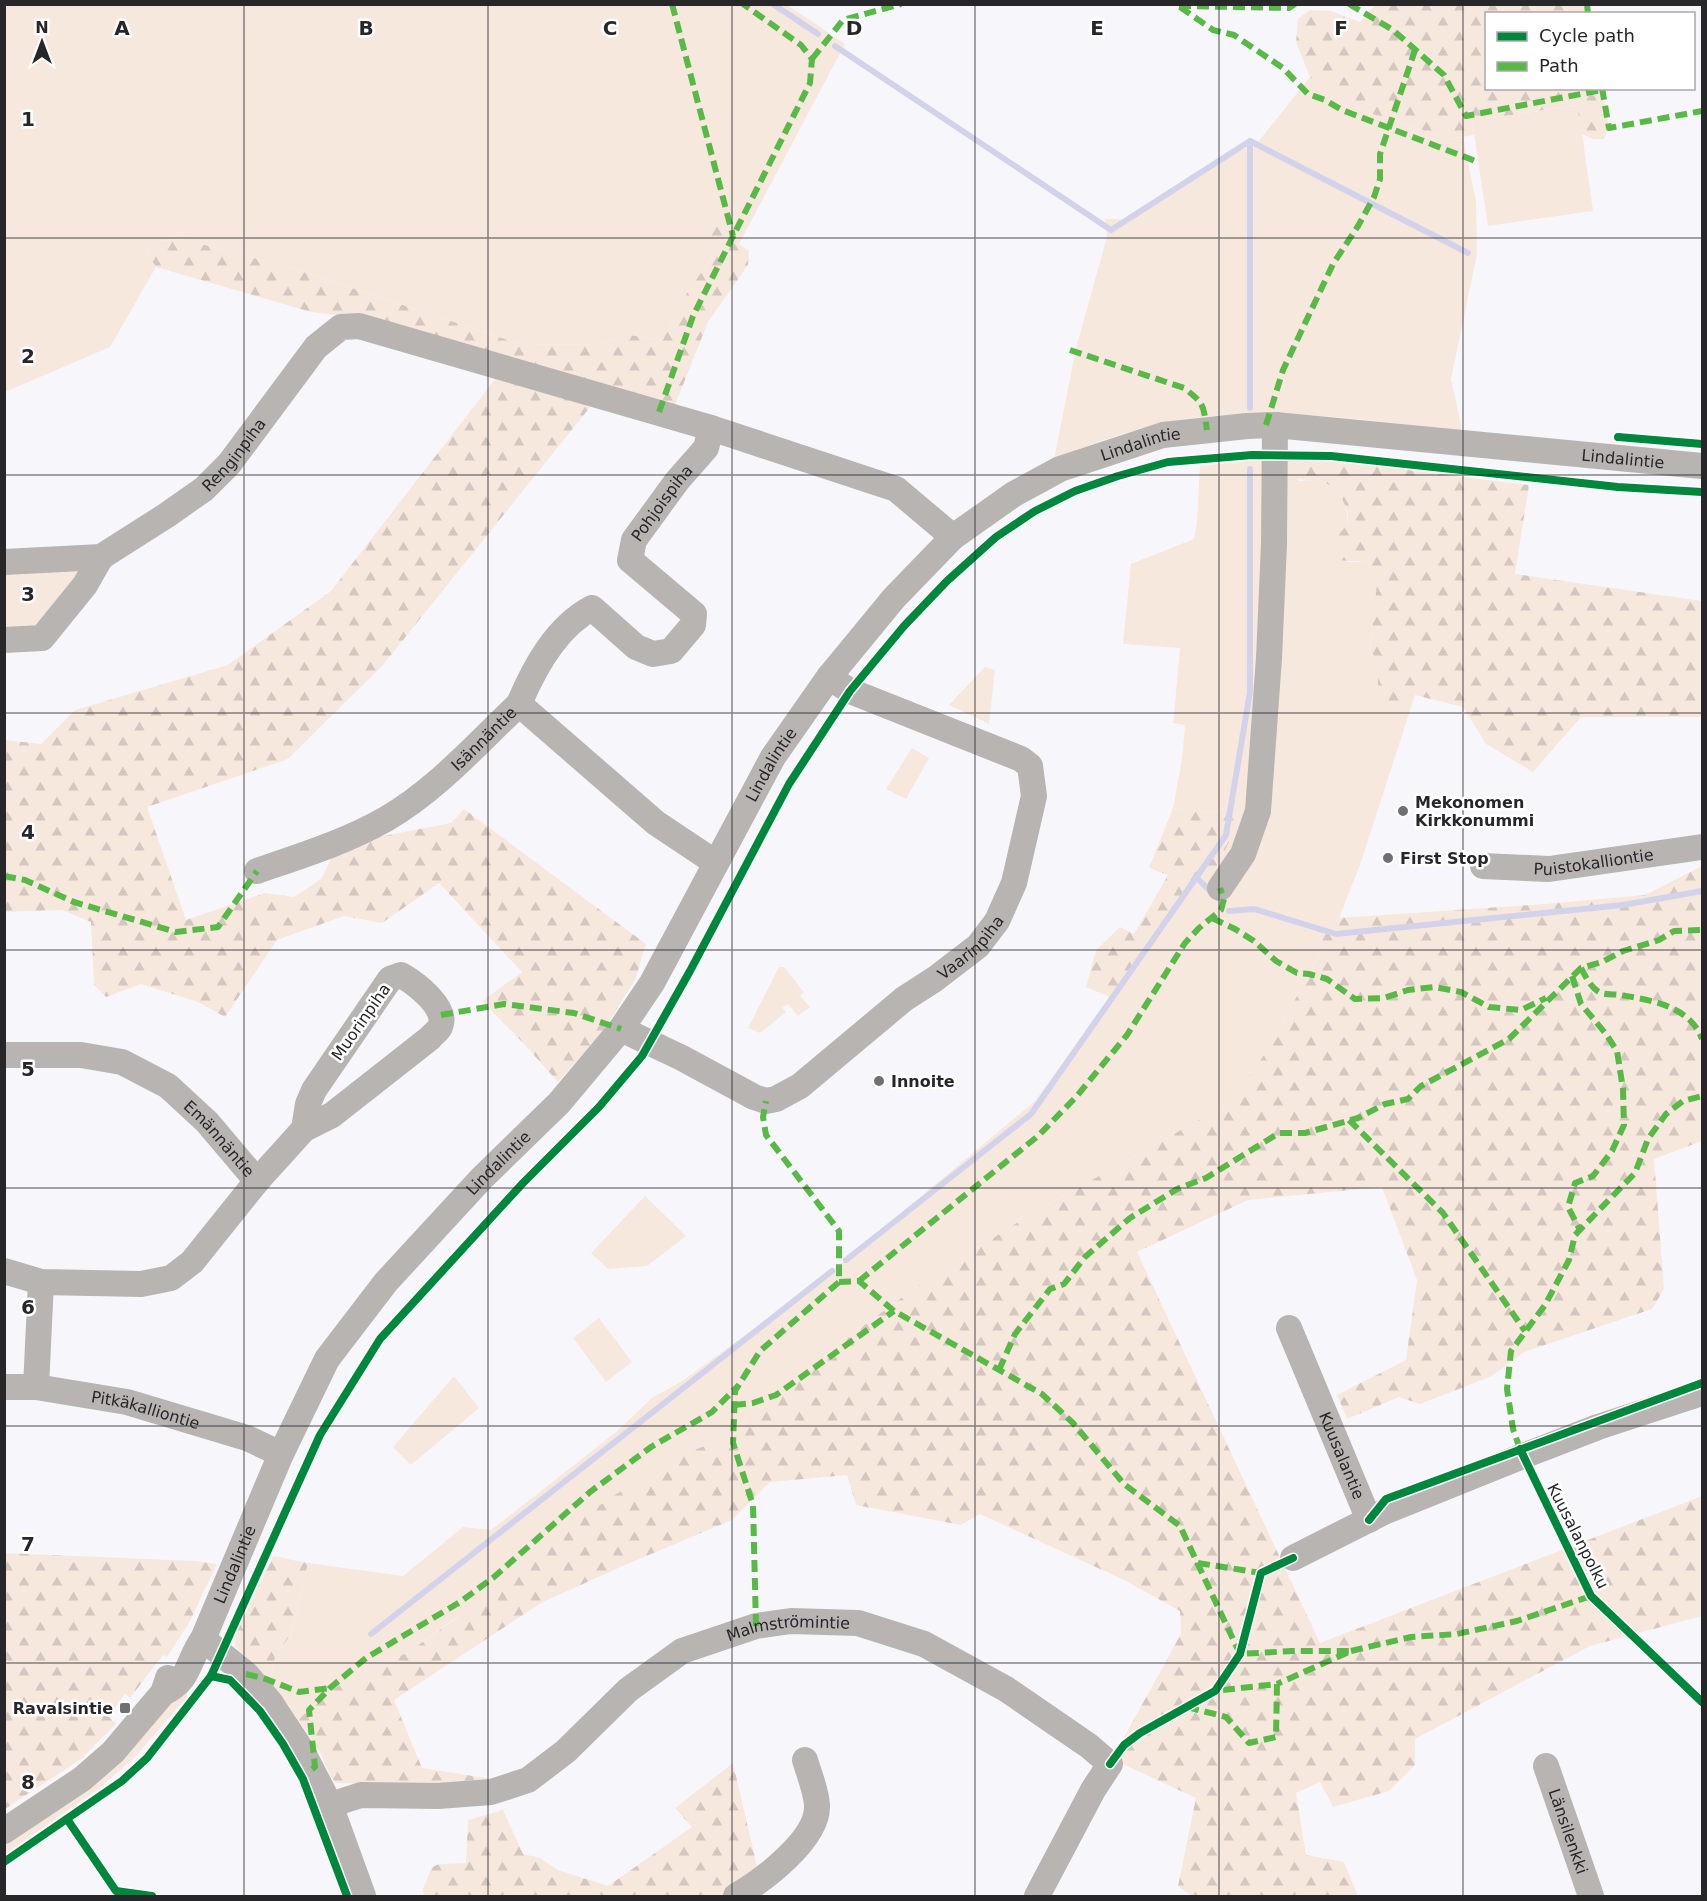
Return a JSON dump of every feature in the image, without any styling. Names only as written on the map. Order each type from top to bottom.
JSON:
[{"type":"street","name":"Renginpiha","points":[[4,640],[42,638],[85,585],[101,557],[204,489],[229,464],[316,347],[341,327],[359,326],[711,428]]},
{"type":"street","points":[[1220,888],[1243,854],[1258,811],[1269,658],[1274,544],[1275,425]]},
{"type":"street","name":"Lindalintie","points":[[4,1831],[82,1779],[113,1752],[163,1693],[174,1688],[184,1677],[281,1454],[327,1359],[386,1282],[481,1179],[559,1103],[621,1029],[652,983],[774,757],[829,676],[894,598],[953,537],[1014,494],[1060,469],[1163,435],[1247,426],[1275,425],[1702,466]]},
{"type":"street","points":[[711,428],[896,489],[953,537]]},
{"type":"street","name":"Pohjoispiha","points":[[519,705],[532,673],[558,636],[578,615],[592,608],[636,647],[653,654],[671,651],[693,626],[694,614],[630,560],[634,540],[677,481],[706,448],[711,428]]},
{"type":"street","points":[[4,562],[101,557]]},
{"type":"street","name":"Vaarinpiha","points":[[621,1029],[682,1058],[754,1097],[766,1101],[776,1099],[800,1086],[904,999],[978,946],[997,921],[1014,884],[1034,796],[1030,766],[1021,759],[850,692],[829,676]]},
{"type":"street","name":"Isännäntie","points":[[257,871],[355,834],[386,819],[430,788],[519,705],[656,823],[716,863]]},
{"type":"street","name":"Puistokalliontie","points":[[1483,866],[1549,869],[1702,847]]},
{"type":"street","name":"Muorinpiha","points":[[257,1181],[304,1129],[332,1115],[435,1032],[440,1026],[441,1015],[427,993],[401,975],[390,979],[314,1090],[308,1104],[304,1129]]},
{"type":"street","name":"Emännäntie","points":[[4,1055],[81,1054],[122,1062],[168,1086],[207,1122],[257,1181],[192,1262],[171,1278],[141,1284],[41,1282],[4,1271]]},
{"type":"street","points":[[36,1387],[41,1282]]},
{"type":"street","name":"Kuusalantie","points":[[1289,1328],[1368,1520],[1576,1436],[1702,1393]]},
{"type":"street","name":"Pitkäkalliontie","points":[[4,1387],[36,1387],[127,1402],[247,1438],[281,1454]]},
{"type":"street","points":[[1293,1557],[1368,1520]]},
{"type":"street","name":"Malmströmintie","points":[[330,1805],[361,1795],[438,1796],[491,1792],[528,1780],[566,1751],[628,1690],[682,1651],[756,1626],[790,1621],[858,1623],[924,1644],[996,1683],[1089,1746],[1110,1764],[1093,1790],[1037,1896]]},
{"type":"street","points":[[198,1646],[246,1674],[270,1702],[301,1749],[330,1805],[363,1896]]},
{"type":"street","points":[[736,1896],[758,1883],[788,1857],[808,1832],[816,1815],[817,1805],[805,1760]]},
{"type":"street","name":"Länsilenkki","points":[[1546,1766],[1591,1896]]},
{"type":"green space","points":[[786,4],[845,44],[739,244],[725,240],[725,227],[705,244],[712,257],[687,293],[663,340],[629,335],[598,344],[523,345],[295,269],[182,239],[158,241],[147,252],[156,267],[110,347],[5,392],[5,5]]},
{"type":"green space","points":[[1375,5],[1586,5],[1588,12],[1485,12],[1485,90],[1602,90],[1609,128],[1604,139],[1593,139],[1582,134],[1577,105],[1472,121],[1474,135],[1449,139],[1342,104],[1310,77],[1296,42],[1298,19],[1310,10],[1331,11],[1360,22]]},
{"type":"green space","points":[[1310,77],[1342,104],[1449,139],[1463,137],[1476,201],[1477,254],[1451,379],[1461,431],[1327,417],[1227,415],[1193,418],[1140,429],[1054,459],[1076,348],[1107,237],[1105,219],[1124,219],[1237,150],[1254,147]]},
{"type":"green space","points":[[1578,105],[1593,211],[1488,226],[1472,121]]},
{"type":"green space","points":[[712,224],[725,226],[725,240],[739,244],[749,251],[748,265],[708,322],[673,410],[361,318],[311,312],[156,267],[147,252],[158,241],[182,239],[295,269],[523,345],[598,344],[629,335],[663,340],[687,293],[712,257],[705,244],[706,233]]},
{"type":"green space","points":[[496,378],[591,406],[383,665],[288,759],[147,807],[186,920],[265,893],[294,897],[321,879],[334,853],[357,841],[451,823],[464,809],[646,944],[635,980],[603,1031],[558,1082],[482,1001],[522,972],[439,883],[382,923],[344,916],[277,940],[225,1017],[198,1002],[141,984],[106,997],[94,985],[91,922],[62,910],[5,912],[5,740],[41,744],[75,710],[228,665],[331,591]]},
{"type":"green space","points":[[1327,460],[1529,485],[1515,574],[1702,601],[1702,717],[1581,717],[1533,772],[1486,744],[1463,707],[1415,695],[1403,703],[1381,701],[1378,696],[1378,664],[1370,648],[1378,574],[1366,562],[1337,560],[1334,552],[1335,538],[1346,526],[1348,518],[1345,504],[1336,491],[1319,481],[1282,477],[1278,461]]},
{"type":"green space","points":[[1278,461],[1299,481],[1321,481],[1339,495],[1347,513],[1347,526],[1341,530],[1348,562],[1366,562],[1379,574],[1370,647],[1378,664],[1378,696],[1415,695],[1360,865],[1339,918],[1318,924],[1319,935],[1323,942],[1317,959],[1269,1048],[1243,1084],[1215,1111],[1026,1217],[912,1290],[839,1344],[780,1396],[759,1404],[751,1410],[739,1432],[682,1455],[407,1653],[332,1689],[298,1720],[270,1684],[275,1657],[291,1634],[308,1563],[403,1576],[463,1527],[491,1530],[615,1433],[653,1397],[681,1382],[822,1279],[1035,1101],[1127,973],[1168,925],[1208,886],[1237,825],[1232,785],[1226,807],[1215,813],[1173,808],[1182,759],[1185,725],[1173,723],[1180,648],[1123,644],[1131,564],[1194,539],[1200,466]]},
{"type":"green space","points":[[4,568],[81,569],[51,615],[47,611],[42,618],[48,623],[5,634]]},
{"type":"green space","points":[[985,667],[995,670],[989,724],[949,705]]},
{"type":"green space","points":[[912,748],[929,758],[906,799],[886,789]]},
{"type":"green space","points":[[1244,782],[1237,825],[1208,886],[1168,925],[1127,973],[1110,997],[1086,987],[1096,950],[1120,927],[1134,934],[1168,875],[1149,868],[1173,808],[1216,813],[1226,807],[1232,785]]},
{"type":"green space","points":[[1702,866],[1702,1141],[1654,1159],[1664,1289],[1652,1309],[1524,1352],[1492,1376],[1420,1404],[1399,1397],[1347,1419],[1337,1395],[1406,1360],[1417,1280],[1382,1187],[1248,1200],[1137,1252],[1320,1643],[1702,1496],[1702,1616],[1590,1646],[1415,1739],[1415,1765],[1389,1791],[1333,1807],[1320,1782],[1296,1793],[1306,1855],[1344,1862],[1358,1896],[1192,1896],[1178,1886],[1196,1798],[1118,1762],[1123,1739],[1181,1634],[1180,1611],[1124,1580],[980,1514],[961,1525],[856,1505],[847,1475],[770,1482],[732,1520],[541,1603],[394,1700],[422,1768],[492,1779],[408,1786],[336,1783],[331,1777],[319,1750],[298,1720],[332,1689],[407,1653],[455,1619],[562,1531],[615,1495],[682,1455],[739,1432],[751,1410],[759,1404],[780,1396],[839,1344],[912,1290],[1026,1217],[1215,1111],[1243,1084],[1269,1048],[1317,959],[1323,942],[1315,929],[1318,924],[1339,918],[1645,895]]},
{"type":"green space","points":[[779,967],[784,967],[804,992],[800,996],[810,1007],[798,1016],[788,1004],[782,1008],[786,1012],[760,1033],[748,1028]]},
{"type":"green space","points":[[645,1196],[686,1236],[647,1266],[608,1269],[591,1253]]},
{"type":"green space","points":[[599,1318],[632,1362],[606,1382],[573,1338]]},
{"type":"green space","points":[[454,1376],[479,1408],[411,1465],[393,1447]]},
{"type":"green space","points":[[5,1553],[195,1561],[217,1564],[189,1623],[167,1657],[163,1655],[130,1698],[125,1694],[108,1716],[116,1724],[81,1759],[5,1809]]},
{"type":"green space","points":[[273,1556],[308,1563],[291,1634],[275,1657],[270,1684],[254,1664],[235,1647],[234,1638]]},
{"type":"green space","points":[[187,1688],[187,1697],[134,1758],[97,1790],[5,1854],[5,1839],[172,1696]]},
{"type":"green space","points":[[733,1763],[759,1875],[748,1896],[424,1896],[423,1889],[432,1867],[439,1864],[466,1863],[468,1820],[503,1810],[523,1854],[540,1858],[558,1870],[608,1886],[692,1827],[675,1808]]},
{"type":"waterway","points":[[773,4],[818,34]]},
{"type":"waterway","points":[[835,46],[1111,230],[1250,141],[1250,408]]},
{"type":"waterway","points":[[1250,141],[1468,253]]},
{"type":"waterway","points":[[846,1260],[1031,1114],[1226,835],[1250,692],[1250,469]]},
{"type":"waterway","points":[[1196,877],[1213,894]]},
{"type":"waterway","points":[[1229,911],[1254,909],[1336,934],[1623,905],[1702,891]]},
{"type":"waterway","points":[[371,1634],[832,1271]]},
{"type":"marked path","points":[[672,4],[733,236]]},
{"type":"marked path","points":[[659,412],[693,316],[810,83],[812,59],[801,45],[743,4]]},
{"type":"marked path","points":[[812,59],[843,20],[901,4]]},
{"type":"marked path","points":[[1179,6],[1289,8],[1295,4]]},
{"type":"marked path","points":[[1349,4],[1393,30],[1444,75],[1466,116],[1602,90]]},
{"type":"marked path","points":[[1587,4],[1588,12]]},
{"type":"marked path","points":[[1180,7],[1213,30],[1234,35],[1283,68],[1308,94],[1325,100],[1342,110],[1478,162]]},
{"type":"marked path","points":[[1266,425],[1283,370],[1333,264],[1374,197],[1380,179],[1380,154],[1415,50]]},
{"type":"marked path","points":[[1602,90],[1609,128],[1702,111]]},
{"type":"marked path","points":[[1070,350],[1184,388],[1202,406],[1207,430]]},
{"type":"marked path","points":[[4,876],[25,880],[74,902],[176,932],[218,927],[257,871]]},
{"type":"marked path","points":[[859,1281],[1038,1136],[1076,1097],[1127,1035],[1185,943],[1221,910],[1224,899],[1220,888]]},
{"type":"marked path","points":[[1212,918],[1254,941],[1276,961],[1297,973],[1327,979],[1355,999],[1384,998],[1408,990],[1434,987],[1461,992],[1489,1007],[1521,1010],[1546,998]]},
{"type":"marked path","points":[[999,1370],[1015,1334],[1050,1289],[1064,1284],[1085,1257],[1130,1218],[1177,1189],[1206,1178],[1279,1133],[1305,1133],[1358,1118],[1385,1104],[1408,1099],[1421,1086],[1509,1039],[1581,968],[1602,962],[1623,951],[1659,940],[1674,931],[1702,930]]},
{"type":"marked path","points":[[1581,968],[1597,991],[1656,1002],[1679,1012],[1696,1028],[1702,1039]]},
{"type":"marked path","points":[[1572,976],[1581,1004],[1617,1051],[1623,1089],[1624,1125],[1612,1151],[1593,1176],[1575,1183],[1568,1207],[1580,1230]]},
{"type":"marked path","points":[[441,1015],[504,1004],[574,1013],[621,1029]]},
{"type":"marked path","points":[[1520,1449],[1513,1429],[1507,1389],[1511,1351],[1545,1305],[1569,1260],[1575,1235],[1635,1173],[1648,1139],[1666,1114],[1683,1101],[1702,1096]]},
{"type":"marked path","points":[[756,1626],[753,1505],[733,1443],[735,1391],[760,1351],[839,1282],[839,1231],[766,1135],[763,1117],[766,1101]]},
{"type":"marked path","points":[[1349,1120],[1443,1213],[1525,1331]]},
{"type":"marked path","points":[[839,1282],[859,1281],[894,1311],[1042,1394],[1073,1423],[1124,1484],[1180,1526],[1240,1654],[1351,1651],[1277,1684]]},
{"type":"marked path","points":[[734,1405],[753,1403],[776,1395],[894,1311]]},
{"type":"marked path","points":[[312,1769],[315,1767],[309,1710],[330,1688],[366,1658],[460,1602],[494,1577],[590,1492],[651,1447],[712,1412],[738,1386]]},
{"type":"marked path","points":[[1198,1563],[1261,1573]]},
{"type":"marked path","points":[[1351,1651],[1411,1637],[1457,1634],[1517,1621],[1591,1596]]},
{"type":"marked path","points":[[246,1674],[299,1692],[330,1688]]},
{"type":"marked path","points":[[1187,1707],[1226,1717],[1249,1743],[1276,1737],[1277,1684],[1215,1691]]},
{"type":"cycle path","points":[[1618,437],[1702,444]]},
{"type":"cycle path","points":[[4,1862],[122,1781],[147,1758],[211,1676],[320,1435],[380,1339],[523,1183],[599,1107],[642,1056],[690,971],[789,784],[850,691],[904,626],[947,581],[996,537],[1035,511],[1075,491],[1118,476],[1168,462],[1252,455],[1331,456],[1618,487],[1702,492]]},
{"type":"cycle path","points":[[1369,1520],[1386,1499],[1702,1383]]},
{"type":"cycle path","name":"Kuusalanpolku","points":[[1520,1449],[1591,1596],[1702,1702]]},
{"type":"cycle path","points":[[1110,1764],[1124,1745],[1140,1733],[1215,1691],[1240,1654],[1261,1573],[1293,1558]]},
{"type":"cycle path","points":[[211,1676],[230,1680],[260,1711],[283,1744],[303,1779],[347,1896]]},
{"type":"cycle path","points":[[67,1819],[116,1891],[152,1896]]},
{"type":"place","name":"Mekonomen Kirkkonummi","points":[[1403,811]]},
{"type":"place","name":"First Stop","points":[[1388,858]]},
{"type":"place","name":"Innoite","points":[[879,1081]]},
{"type":"place","name":"Ravalsintie","points":[[125,1708]]}]
